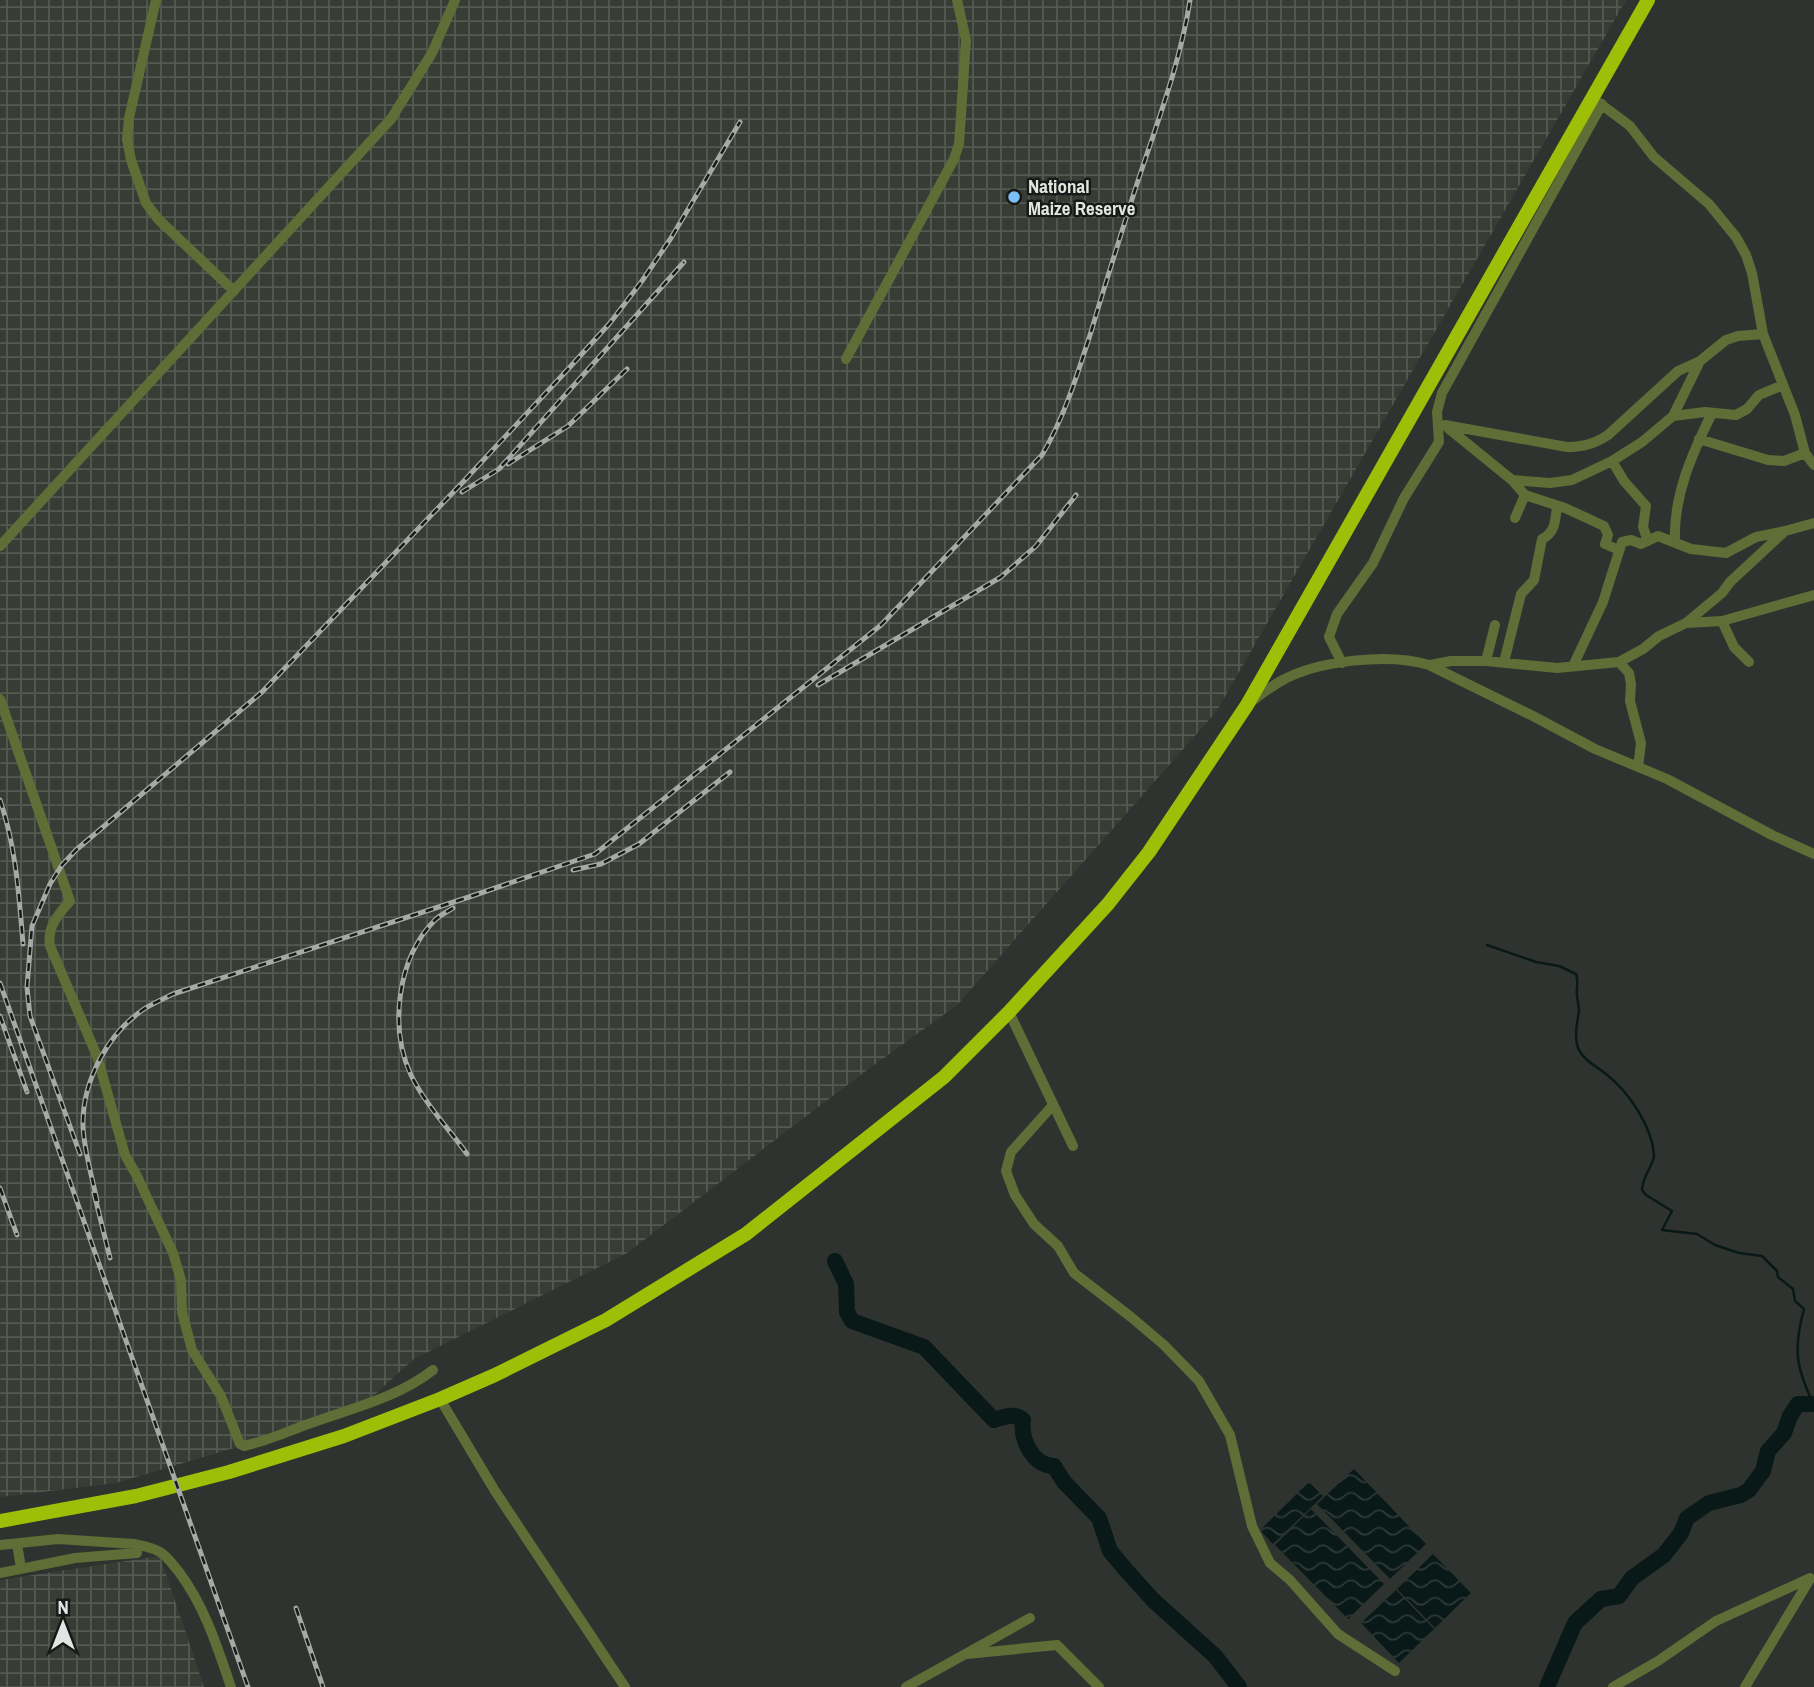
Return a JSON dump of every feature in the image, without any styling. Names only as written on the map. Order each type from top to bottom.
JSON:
[{"type":"highway","points":[[0,1521],[34,1517],[136,1496],[229,1472],[344,1436],[506,1370],[606,1320],[746,1234],[935,1085],[1009,1012],[1116,894],[1149,852],[1247,705],[1426,391],[1597,101],[1648,0]]},
{"type":"street","points":[[156,0],[129,118],[127,139],[131,160],[146,202],[158,219],[234,291]]},
{"type":"street","points":[[0,546],[391,119],[432,53],[455,0]]},
{"type":"street","points":[[846,359],[956,151],[966,40],[957,0]]},
{"type":"street","points":[[1342,663],[1329,637],[1337,614],[1373,563],[1404,498],[1438,442],[1437,412],[1442,393],[1597,101],[1620,117],[1654,157],[1709,204],[1736,237],[1752,273],[1763,334],[1795,415],[1805,453],[1814,465]]},
{"type":"street","points":[[1445,425],[1567,447],[1596,443],[1678,372],[1700,361],[1726,340],[1763,334]]},
{"type":"street","points":[[1512,480],[1550,483],[1572,480],[1612,461],[1642,442],[1673,416],[1700,361]]},
{"type":"street","points":[[1673,416],[1712,413],[1736,415],[1747,409],[1759,395],[1783,385]]},
{"type":"street","points":[[1426,391],[1445,425],[1512,480],[1525,495],[1604,526],[1608,535],[1605,544],[1619,550]]},
{"type":"street","points":[[1675,542],[1674,528],[1683,478],[1712,413]]},
{"type":"street","points":[[1699,439],[1768,460],[1784,461],[1805,453]]},
{"type":"street","points":[[1612,461],[1624,481],[1646,506],[1643,527],[1648,541]]},
{"type":"street","points":[[1515,518],[1525,495]]},
{"type":"street","points":[[1504,662],[1521,594],[1534,580],[1542,539],[1549,536],[1553,530],[1557,506]]},
{"type":"street","points":[[1573,666],[1603,602],[1622,542],[1631,540],[1641,544],[1658,536],[1691,549],[1726,553],[1756,537],[1814,523]]},
{"type":"street","points":[[1429,665],[1486,661],[1557,668],[1619,662],[1666,632],[1686,623],[1722,593],[1730,582],[1785,531]]},
{"type":"street","points":[[1686,623],[1721,621],[1814,595]]},
{"type":"street","points":[[1721,621],[1734,647],[1749,662]]},
{"type":"street","points":[[1486,661],[1495,625]]},
{"type":"street","points":[[1247,705],[1282,680],[1342,663],[1413,660],[1429,665],[1534,716],[1595,749],[1667,779],[1772,835],[1814,854]]},
{"type":"street","points":[[1619,662],[1629,673],[1630,701],[1641,743],[1639,767]]},
{"type":"street","points":[[0,699],[70,901],[51,927],[50,946],[97,1056],[125,1155],[173,1252],[181,1280],[182,1312],[192,1350],[221,1396],[240,1444],[244,1446],[274,1439],[299,1427],[357,1409],[423,1378],[433,1370]]},
{"type":"street","points":[[1009,1012],[1073,1146]]},
{"type":"street","points":[[1053,1105],[1011,1152],[1006,1171],[1016,1195],[1034,1224],[1058,1246],[1073,1273],[1164,1345],[1199,1381],[1230,1435],[1252,1527],[1270,1563],[1290,1580],[1338,1634],[1395,1671]]},
{"type":"street","points":[[440,1399],[495,1491],[625,1687]]},
{"type":"street","points":[[0,1545],[58,1539],[134,1544],[161,1552],[191,1589],[212,1633],[231,1687]]},
{"type":"street","points":[[17,1544],[21,1568]]},
{"type":"street","points":[[0,1573],[75,1559],[137,1553],[134,1544]]},
{"type":"street","points":[[1613,1687],[1658,1661],[1716,1621],[1812,1577]]},
{"type":"street","points":[[1745,1687],[1812,1577]]},
{"type":"street","points":[[906,1687],[1030,1618]]},
{"type":"street","points":[[967,1654],[1057,1645],[1099,1687]]},
{"type":"shaded area","points":[[0,0],[1626,0],[1216,712],[957,1005],[859,1076],[627,1253],[414,1359],[356,1412],[116,1483],[0,1497]]},
{"type":"shaded area","points":[[160,1556],[204,1687],[0,1687],[0,1580]]},
{"type":"water","points":[[1354,1469],[1426,1544],[1390,1579],[1317,1504]]},
{"type":"water","points":[[1309,1482],[1323,1496],[1273,1544],[1260,1530]]},
{"type":"water","points":[[1311,1509],[1384,1584],[1348,1619],[1275,1545]]},
{"type":"water","points":[[1433,1554],[1471,1593],[1435,1628],[1397,1589]]},
{"type":"water","points":[[1396,1590],[1434,1629],[1399,1663],[1361,1623]]},
{"type":"waterway","points":[[1487,945],[1536,962],[1559,966],[1576,974],[1578,1048],[1586,1059],[1614,1081],[1644,1121],[1654,1155],[1642,1190],[1672,1211],[1662,1230],[1697,1234],[1715,1245],[1739,1253],[1762,1256],[1777,1271],[1778,1277],[1793,1289],[1795,1301],[1804,1309],[1798,1335],[1798,1358],[1813,1403]]},
{"type":"waterway","points":[[835,1261],[846,1284],[847,1312],[852,1321],[924,1347],[994,1420],[1013,1416],[1023,1420],[1024,1435],[1030,1450],[1040,1461],[1054,1466],[1064,1482],[1099,1518],[1110,1551],[1153,1600],[1215,1656],[1239,1687]]},
{"type":"waterway","points":[[1547,1687],[1575,1623],[1601,1599],[1619,1596],[1632,1578],[1664,1555],[1681,1533],[1687,1518],[1709,1503],[1741,1495],[1749,1490],[1763,1471],[1768,1451],[1784,1433],[1798,1404],[1814,1404]]},
{"type":"railway","points":[[97,1201],[84,1135],[84,1109],[99,1060],[108,1045],[131,1019],[147,1007],[173,994],[595,854],[881,625],[1042,455],[1064,410],[1081,364],[1171,80],[1190,0]]},
{"type":"railway","points":[[80,1154],[30,1016],[27,987],[32,926],[50,884],[62,865],[76,850],[262,692],[570,367],[610,323],[642,281],[671,238],[740,122]]},
{"type":"railway","points":[[462,492],[499,469],[684,262]]},
{"type":"railway","points":[[508,464],[568,426],[627,369]]},
{"type":"railway","points":[[818,685],[1001,577],[1036,546],[1076,495]]},
{"type":"railway","points":[[573,870],[601,864],[639,844],[730,772]]},
{"type":"railway","points":[[0,800],[13,853],[23,944]]},
{"type":"railway","points":[[453,908],[435,920],[412,954],[400,994],[400,1036],[404,1056],[417,1086],[467,1154]]},
{"type":"railway","points":[[0,983],[248,1687]]},
{"type":"railway","points":[[0,1016],[27,1092]]},
{"type":"railway","points":[[0,1188],[17,1235]]},
{"type":"railway","points":[[94,1193],[110,1258]]},
{"type":"railway","points":[[296,1608],[323,1687]]},
{"type":"place","name":"National Maize Reserve","points":[[1014,197]]}]
